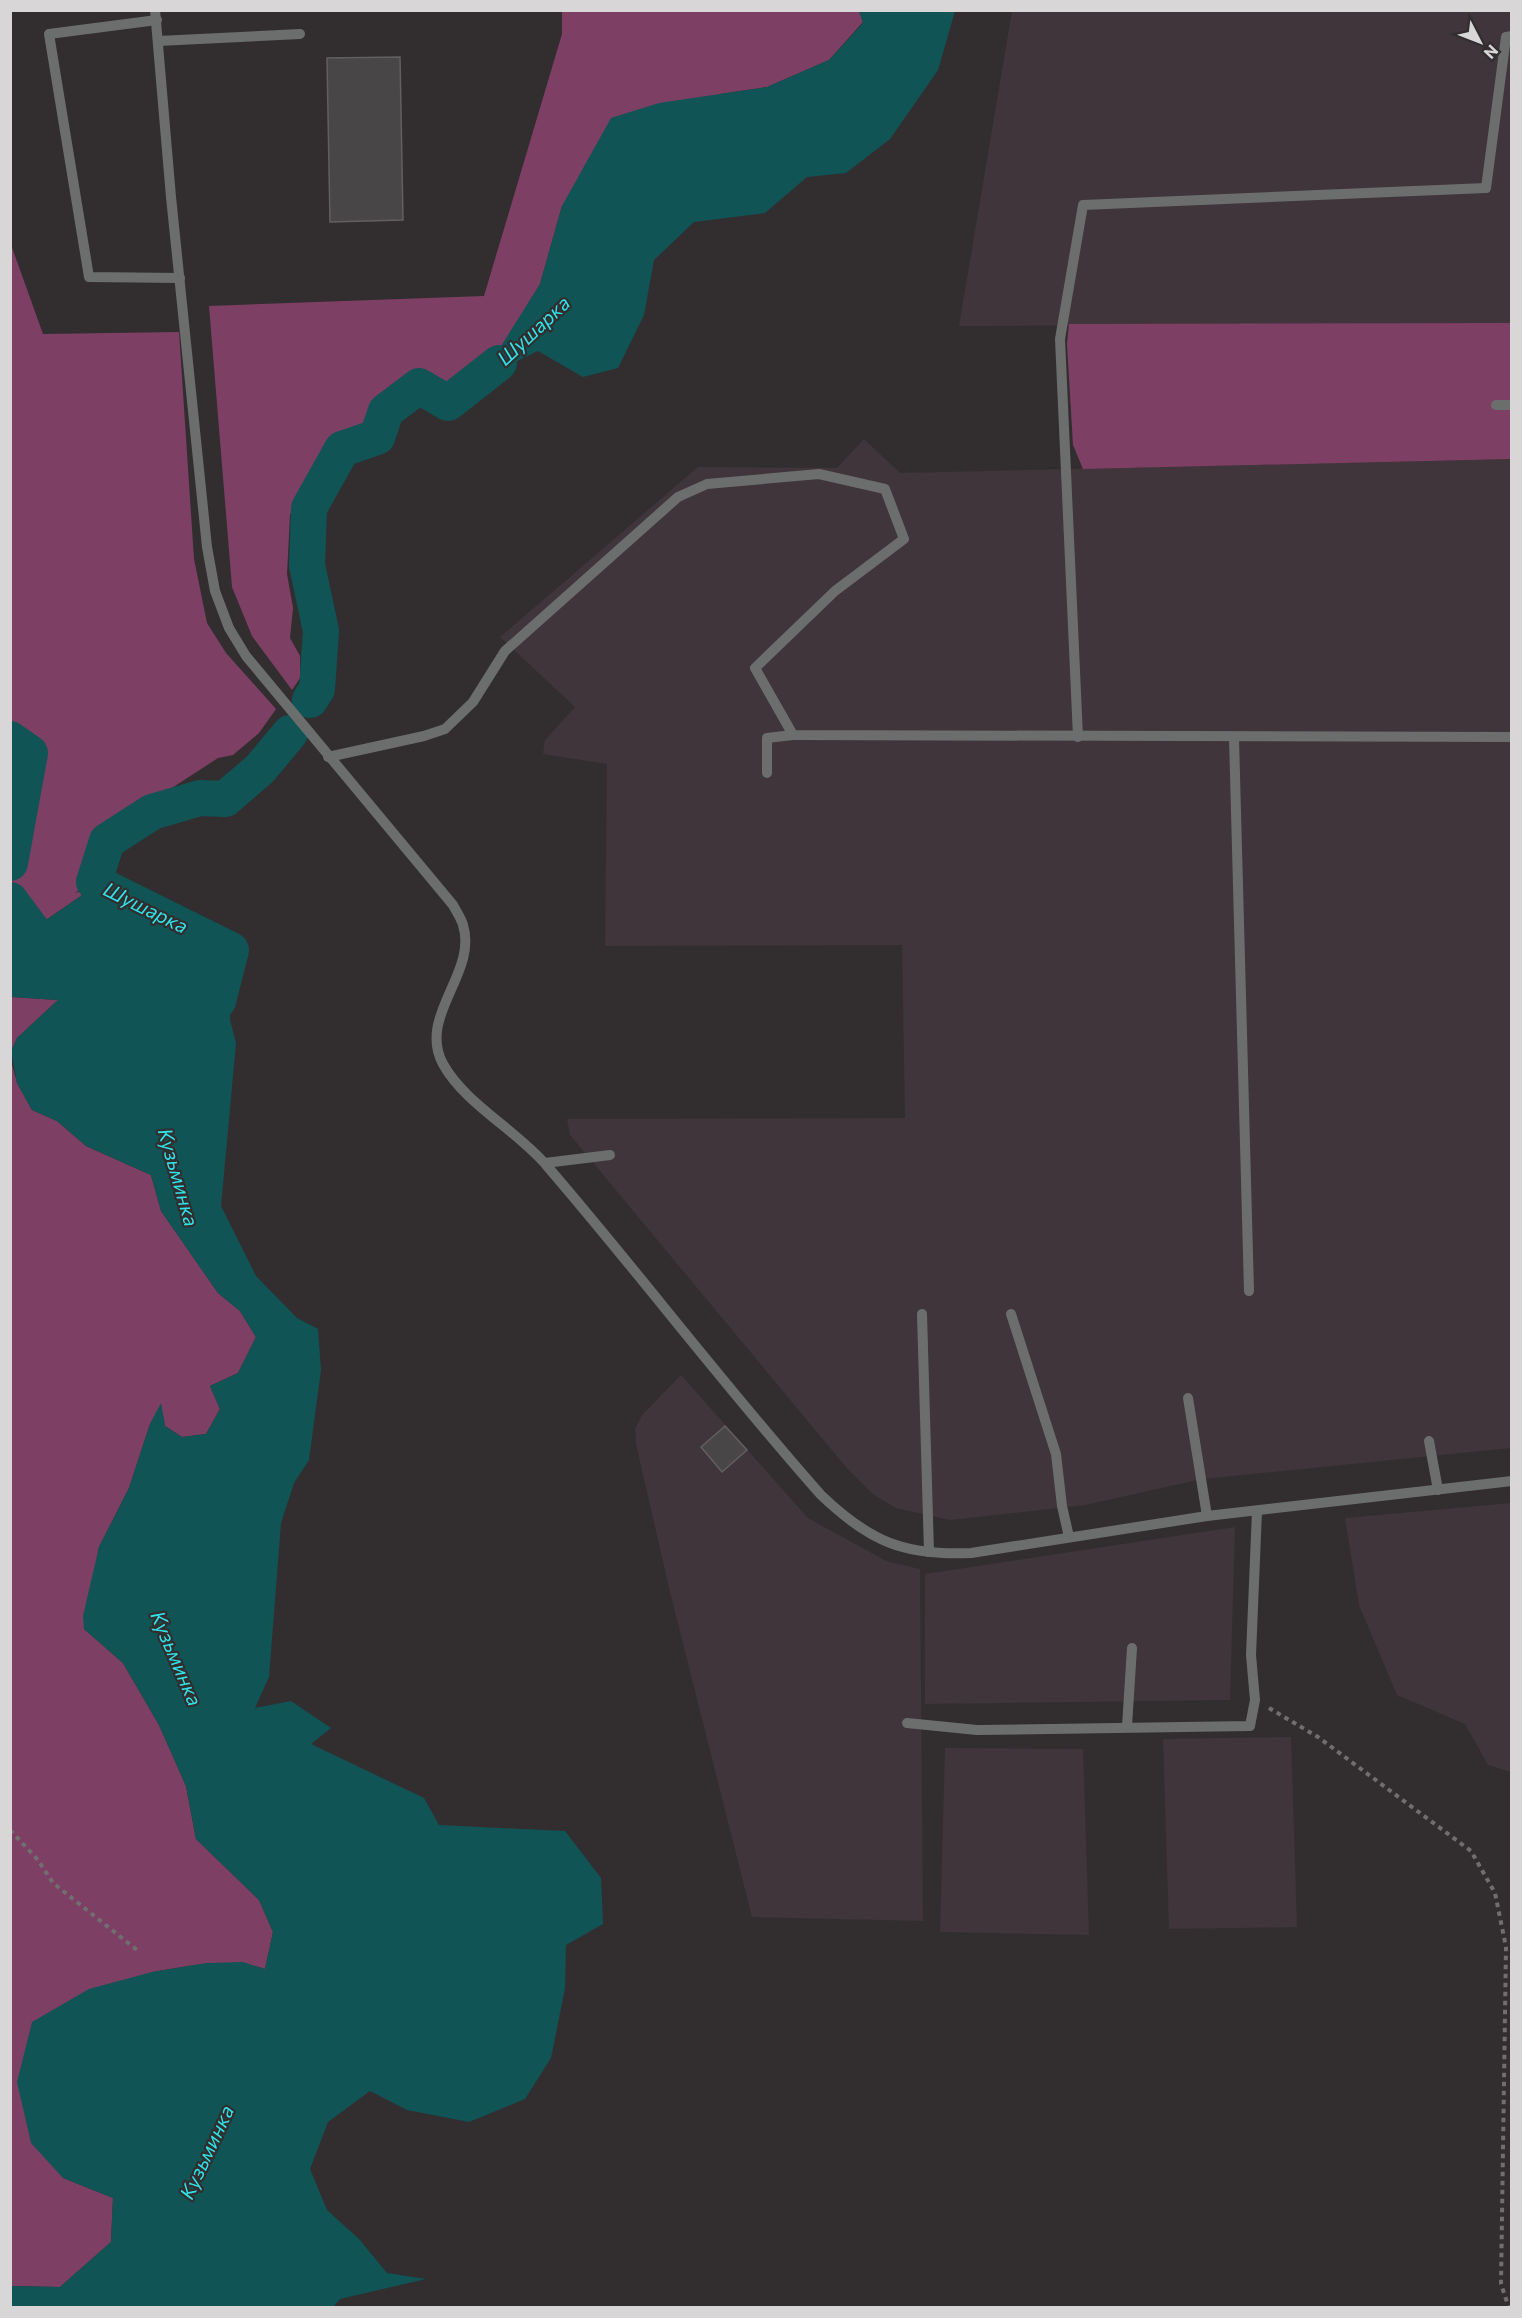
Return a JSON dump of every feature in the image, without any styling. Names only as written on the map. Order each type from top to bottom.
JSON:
[{"type":"lane","points":[[180,278],[89,277],[48,34],[156,15],[207,547],[215,591],[229,628],[246,656],[453,905],[463,926],[465,945],[461,964],[439,1020],[435,1048],[444,1066],[460,1086],[545,1163],[821,1495],[868,1535],[891,1545],[929,1552],[971,1553],[1207,1516],[1512,1481]]},
{"type":"lane","points":[[158,40],[300,34]]},
{"type":"lane","points":[[1078,737],[1060,339],[1083,205],[1486,188],[1506,37],[1512,36]]},
{"type":"lane","points":[[1496,405],[1512,405]]},
{"type":"lane","points":[[328,757],[424,736],[445,729],[473,702],[505,651],[678,497],[707,484],[819,474],[885,489],[904,539],[835,591],[754,668],[793,735]]},
{"type":"lane","points":[[767,773],[766,738],[793,735],[1512,737]]},
{"type":"lane","points":[[1234,738],[1248,1291]]},
{"type":"lane","points":[[545,1163],[610,1155]]},
{"type":"lane","points":[[922,1314],[929,1552]]},
{"type":"lane","points":[[1011,1314],[1056,1454],[1062,1506],[1069,1537]]},
{"type":"lane","points":[[1188,1398],[1207,1516]]},
{"type":"lane","points":[[1429,1441],[1438,1490]]},
{"type":"lane","points":[[908,1723],[977,1730],[1127,1726],[1250,1726],[1256,1700],[1251,1655],[1257,1511]]},
{"type":"lane","points":[[1127,1726],[1132,1648]]},
{"type":"path","points":[[1256,1700],[1318,1737],[1471,1851],[1495,1893],[1506,1947],[1501,2284],[1509,2307]]},
{"type":"path","points":[[10,1830],[38,1860],[52,1883],[137,1950]]},
{"type":"shaded area","points":[[562,11],[859,11],[863,22],[829,60],[767,87],[720,94],[562,206],[540,284],[491,362],[456,388],[445,393],[420,374],[402,379],[372,403],[364,423],[331,445],[308,475],[290,515],[287,574],[293,608],[290,638],[300,656],[300,678],[292,690],[252,636],[232,587],[209,306],[484,296],[562,34]]},
{"type":"shaded area","points":[[1012,11],[1511,11],[1511,323],[959,326]]},
{"type":"shaded area","points":[[10,242],[43,334],[179,332],[194,559],[207,623],[226,653],[276,709],[259,733],[233,755],[218,758],[161,795],[177,815],[144,826],[129,821],[124,836],[112,842],[86,885],[75,893],[94,887],[43,922],[11,926]]},
{"type":"shaded area","points":[[1511,323],[1511,459],[1083,469],[1073,445],[1067,344],[1069,324]]},
{"type":"shaded area","points":[[864,439],[900,473],[1511,459],[1511,1448],[1202,1479],[1085,1505],[950,1520],[896,1508],[874,1495],[846,1467],[570,1135],[567,1119],[905,1118],[902,945],[605,946],[607,764],[543,754],[545,740],[575,707],[500,637],[698,467],[837,468]]},
{"type":"shaded area","points":[[11,997],[58,1000],[17,1038],[11,1051]]},
{"type":"shaded area","points":[[10,1057],[17,1083],[32,1110],[57,1121],[86,1146],[151,1175],[161,1211],[218,1293],[240,1311],[256,1337],[238,1373],[210,1386],[220,1409],[206,1434],[182,1437],[165,1426],[161,1405],[150,1424],[129,1488],[99,1547],[84,1629],[123,1663],[159,1725],[186,1786],[196,1839],[259,1900],[273,1932],[265,1969],[251,1965],[223,1963],[152,1972],[63,2178],[113,2198],[111,2242],[60,2287],[10,2286]]},
{"type":"shaded area","points":[[681,1375],[808,1518],[886,1561],[920,1569],[923,1921],[752,1917],[670,1592],[636,1444],[635,1429],[642,1415]]},
{"type":"shaded area","points":[[1512,1503],[1511,1772],[1488,1765],[1465,1724],[1397,1695],[1359,1605],[1345,1518]]},
{"type":"shaded area","points":[[1235,1527],[1230,1700],[925,1704],[925,1574]]},
{"type":"shaded area","points":[[1291,1737],[1297,1927],[1169,1929],[1163,1739]]},
{"type":"shaded area","points":[[945,1748],[1083,1749],[1089,1935],[940,1932]]},
{"type":"water","points":[[859,11],[955,11],[938,70],[890,139],[846,173],[807,177],[765,213],[694,222],[654,260],[644,315],[618,368],[583,377],[538,351],[499,370],[465,398],[456,388],[491,362],[540,284],[562,206],[611,118],[659,103],[767,87],[829,60],[863,23]]},
{"type":"water","points":[[94,887],[232,954],[230,1020],[236,1043],[221,1206],[256,1276],[297,1318],[318,1329],[321,1370],[309,1460],[294,1483],[281,1523],[269,1677],[255,1708],[291,1701],[331,1728],[311,1744],[424,1798],[439,1825],[565,1831],[601,1878],[603,1924],[566,1945],[565,1988],[551,2058],[525,2099],[469,2122],[407,2110],[370,2091],[328,2122],[310,2169],[327,2210],[359,2239],[387,2273],[426,2279],[340,2299],[333,2307],[11,2307],[11,2286],[60,2287],[111,2242],[113,2198],[63,2178],[31,2143],[17,2082],[32,2022],[89,1989],[152,1972],[207,1963],[243,1962],[265,1969],[273,1932],[259,1900],[196,1839],[186,1786],[159,1725],[123,1663],[84,1629],[83,1616],[99,1547],[129,1488],[150,1424],[161,1403],[165,1426],[182,1437],[206,1434],[220,1409],[210,1386],[238,1373],[256,1337],[240,1311],[218,1293],[161,1211],[151,1175],[86,1146],[57,1121],[32,1110],[17,1083],[11,1051],[17,1038],[58,1000],[11,997],[11,926],[43,922]]},
{"type":"building","points":[[400,57],[403,220],[330,222],[327,58]]},
{"type":"building","points":[[725,1426],[747,1450],[722,1472],[701,1447]]},
{"type":"waterway","name":"Шушарка","points":[[310,700],[317,689],[321,631],[307,565],[309,508],[342,449],[377,437],[386,411],[419,386],[448,403],[499,363]]},
{"type":"waterway","name":"Шушарка","points":[[218,1001],[231,950],[94,882],[107,841],[152,812],[200,798],[225,799],[260,769],[290,733]]},
{"type":"waterway","name":"Кузьминка","points":[[10,739],[30,753],[10,863]]},
{"type":"waterway","name":"Кузьминка","points":[[10,900],[56,962]]}]
